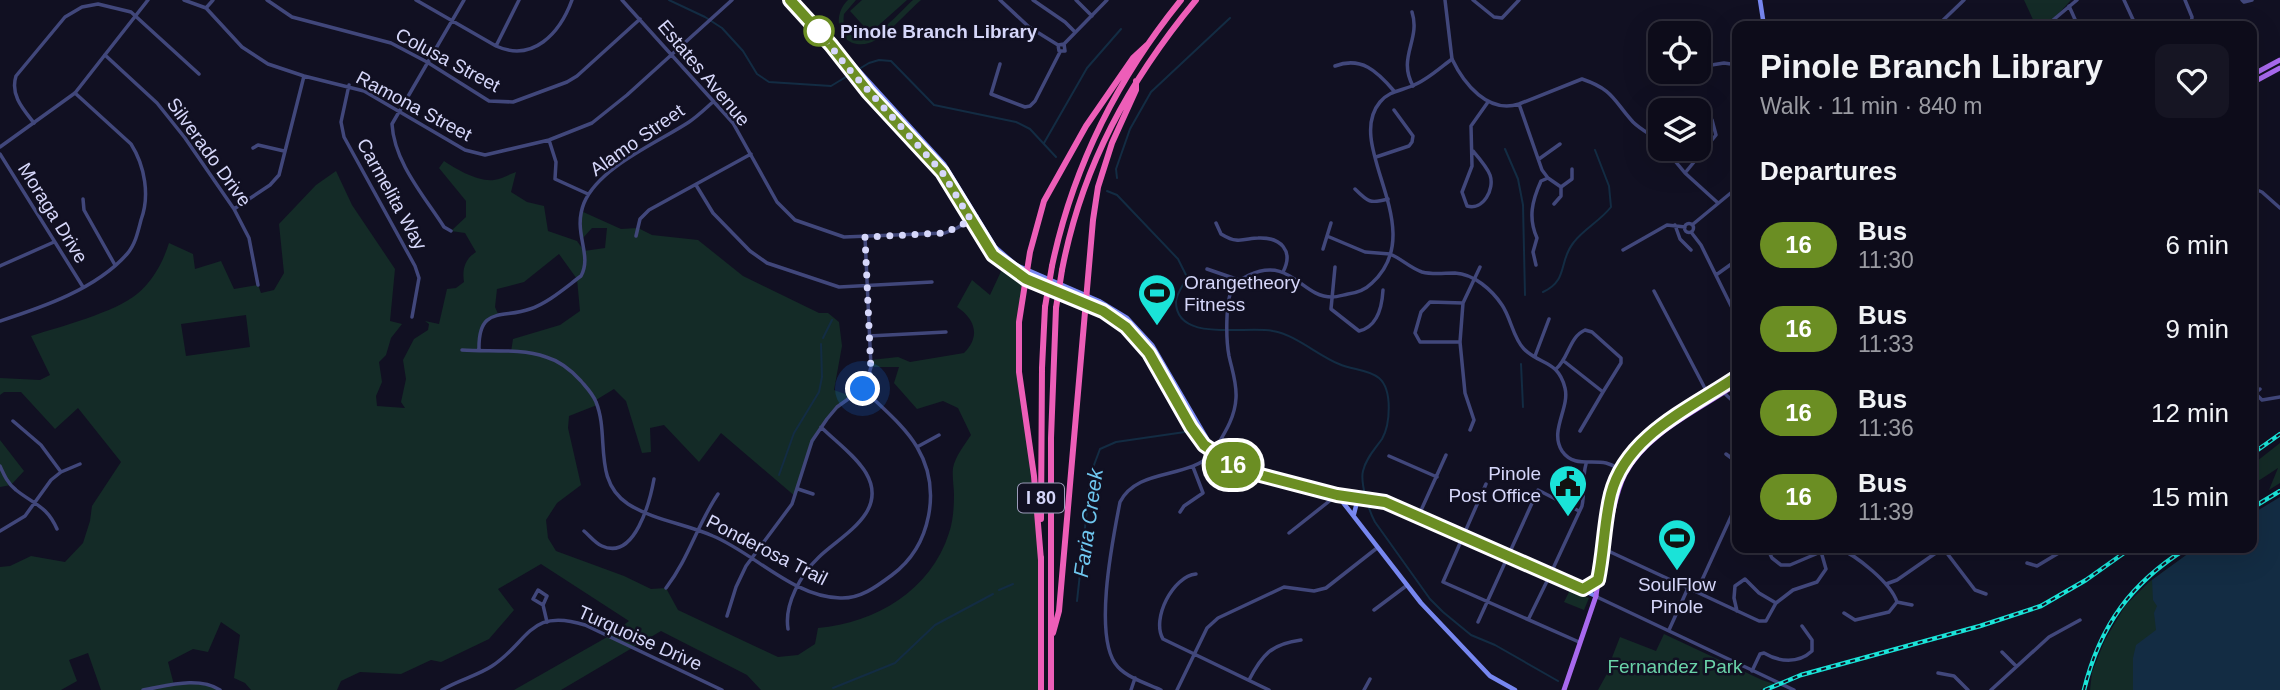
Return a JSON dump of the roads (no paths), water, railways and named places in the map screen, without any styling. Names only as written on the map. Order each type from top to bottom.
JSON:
[{"type":"highway","name":"I 80","points":[[1041,690],[1042,368],[1045,307],[1052,266],[1071,192],[1110,102],[1147,45],[1181,0]]},
{"type":"highway","name":"I 80","points":[[1051,690],[1051,438],[1056,308],[1062,270],[1074,217],[1119,108],[1173,28],[1196,0]]},
{"type":"highway","points":[[1041,560],[1034,476],[1019,372],[1019,322],[1027,270],[1044,201],[1111,87],[1133,58],[1147,45]]},
{"type":"highway","points":[[1053,633],[1059,611],[1098,187],[1112,143],[1136,90],[1136,81]]},
{"type":"main road","points":[[790,0],[942,172],[993,255],[1026,279],[1115,319],[1143,345],[1204,445],[1241,470],[1337,495],[1385,502],[1596,596]]},
{"type":"main road","points":[[1760,0],[1763,21]]},
{"type":"main road","points":[[2257,72],[2280,60]]},
{"type":"main road","points":[[2257,80],[2280,68]]},
{"type":"main road","points":[[860,77],[944,164],[1000,252],[1010,262],[1087,295],[1119,312],[1144,334],[1214,451]]},
{"type":"main road","points":[[1722,391],[1732,382]]},
{"type":"main road","points":[[1564,690],[1596,596],[1604,549],[1623,471],[1657,438],[1711,398],[1732,386]]},
{"type":"main road","points":[[1337,495],[1406,586],[1490,676],[1506,688],[1515,690]]},
{"type":"main road","points":[[1354,517],[1357,502],[1364,500]]},
{"type":"main road","points":[[1583,589],[1598,580]]},
{"type":"street","points":[[0,147],[75,93],[148,0]]},
{"type":"street","name":"Ramona Street","points":[[184,0],[206,8],[242,47],[268,64],[364,91],[465,150],[485,155],[549,140],[592,123],[732,0]]},
{"type":"street","points":[[206,8],[213,0]]},
{"type":"street","name":"Colusa Street","points":[[267,0],[292,17],[391,43],[489,101],[503,104],[577,76],[640,19]]},
{"type":"street","points":[[416,0],[508,52],[535,47],[559,27],[572,0]]},
{"type":"street","points":[[452,230],[444,227],[403,164],[392,134],[392,124],[464,0]]},
{"type":"street","points":[[496,46],[519,0]]},
{"type":"street","name":"Estates Avenue","points":[[622,0],[733,123],[777,202],[795,220],[837,236],[865,237],[945,233],[976,216]]},
{"type":"street","points":[[1000,0],[1029,27],[1058,46],[1060,52]]},
{"type":"street","points":[[1032,0],[1065,22],[1076,33]]},
{"type":"street","points":[[1076,0],[1092,16]]},
{"type":"street","points":[[1058,46],[1076,33],[1107,0]]},
{"type":"street","points":[[1445,0],[1452,59],[1459,74],[1488,102],[1509,107],[1583,79],[1602,86],[1617,100],[1634,123],[1648,133]]},
{"type":"street","points":[[1473,0],[1497,18],[1504,17],[1518,0]]},
{"type":"street","points":[[1942,21],[1964,0]]},
{"type":"street","points":[[2052,21],[2077,0]]},
{"type":"street","points":[[2124,0],[2134,21]]},
{"type":"street","points":[[2185,0],[2192,21]]},
{"type":"street","points":[[2242,0],[2252,0]]},
{"type":"street","points":[[34,123],[15,94],[16,76],[65,17],[82,7],[98,4],[131,12],[199,74]]},
{"type":"street","points":[[2069,6],[2076,21]]},
{"type":"street","points":[[1412,12],[1416,22],[1406,69],[1413,86]]},
{"type":"street","points":[[1000,64],[991,94],[1025,107],[1030,106],[1060,52],[1066,50],[1064,44]]},
{"type":"street","name":"Silverado Drive","points":[[105,55],[157,103],[234,209],[250,238],[258,285]]},
{"type":"street","points":[[1161,690],[1120,670],[1112,659],[1106,637],[1104,612],[1120,502],[1126,491],[1136,484],[1203,463],[1214,451],[1231,422],[1236,400],[1227,341],[1228,301],[1239,280],[1268,269],[1283,272],[1331,298],[1353,293],[1370,285],[1382,272],[1390,254],[1393,233],[1388,199],[1369,133],[1372,115],[1380,101],[1394,91],[1413,86],[1452,59]]},
{"type":"street","points":[[1335,66],[1361,62],[1370,66],[1394,91]]},
{"type":"street","points":[[1711,65],[1732,64]]},
{"type":"street","points":[[234,209],[270,186],[279,175],[304,76]]},
{"type":"street","name":"Carmelita Way","points":[[349,85],[341,129],[415,266],[419,278],[412,317]]},
{"type":"street","points":[[0,321],[48,305],[83,287],[115,265],[134,244],[147,196],[137,153],[131,144],[75,93]]},
{"type":"street","name":"Alamo Street","points":[[480,350],[479,335],[492,318],[498,314],[531,309],[581,276],[586,268],[586,256],[579,224],[588,194],[611,171],[690,121],[714,101]]},
{"type":"street","points":[[1474,151],[1472,166],[1462,192],[1467,206],[1473,208],[1482,205],[1488,196],[1492,180],[1471,145],[1472,126],[1488,102]]},
{"type":"street","points":[[1519,104],[1548,178],[1562,187]]},
{"type":"street","points":[[1376,157],[1409,146],[1412,142],[1413,135],[1394,110]]},
{"type":"street","points":[[1685,173],[1716,135],[1712,120]]},
{"type":"street","points":[[549,140],[556,162],[555,179],[588,194]]},
{"type":"street","points":[[1539,159],[1560,144]]},
{"type":"street","points":[[253,148],[258,145],[284,151]]},
{"type":"street","name":"Moraga Drive","points":[[0,154],[83,287]]},
{"type":"street","points":[[636,236],[640,219],[649,211],[751,154]]},
{"type":"street","points":[[1675,161],[1718,203]]},
{"type":"street","points":[[1554,204],[1561,196],[1562,187],[1572,179],[1572,169]]},
{"type":"street","points":[[1536,265],[1533,252],[1537,237],[1531,213],[1541,181],[1548,178]]},
{"type":"street","points":[[696,185],[713,213],[758,258],[768,264],[835,286],[932,282]]},
{"type":"street","points":[[1356,189],[1373,203],[1388,199]]},
{"type":"street","points":[[2257,190],[2280,208]]},
{"type":"street","points":[[1623,250],[1667,225],[1692,225],[1732,192]]},
{"type":"street","points":[[83,199],[84,210],[115,265]]},
{"type":"street","points":[[1216,223],[1221,234],[1235,241],[1268,238],[1281,244],[1287,251],[1289,260],[1283,272]]},
{"type":"street","points":[[1324,249],[1331,223]]},
{"type":"street","points":[[1675,225],[1680,239],[1691,250]]},
{"type":"street","points":[[1691,232],[1692,225]]},
{"type":"street","points":[[1685,227],[1686,232],[1691,232],[1701,245],[1732,308]]},
{"type":"street","points":[[1327,236],[1365,252],[1398,257],[1416,270],[1428,274],[1460,274],[1473,278],[1488,289],[1502,305],[1523,348],[1556,369],[1566,391],[1557,440],[1562,451],[1572,460],[1586,464],[1608,464],[1623,471]]},
{"type":"street","points":[[727,616],[736,587],[751,558],[786,512],[798,489],[807,452],[821,427],[838,408],[863,389],[871,372],[865,237]]},
{"type":"street","points":[[0,266],[54,242]]},
{"type":"street","points":[[1715,275],[1732,263]]},
{"type":"street","points":[[1335,267],[1331,309],[1359,331],[1368,329],[1374,323],[1383,290]]},
{"type":"street","points":[[1470,430],[1474,420],[1465,393],[1460,342],[1463,303],[1480,267]]},
{"type":"street","points":[[1207,269],[1239,280]]},
{"type":"street","points":[[1654,290],[1711,398]]},
{"type":"street","points":[[1460,342],[1420,342],[1415,333],[1421,312],[1430,302],[1463,303]]},
{"type":"street","points":[[1535,356],[1549,318]]},
{"type":"street","points":[[1556,369],[1565,362],[1567,352],[1578,333],[1585,330],[1592,332],[1619,354],[1621,363],[1580,431]]},
{"type":"street","points":[[869,336],[946,332]]},
{"type":"street","name":"Ponderosa Trail","points":[[462,350],[528,353],[566,366],[579,378],[597,405],[603,461],[611,485],[628,504],[726,542],[799,586],[831,598],[851,598],[871,590],[895,572],[909,558],[923,536],[931,502],[928,473],[917,447],[863,389]]},
{"type":"street","points":[[1565,362],[1603,392]]},
{"type":"street","points":[[1722,391],[1732,401]]},
{"type":"street","points":[[2257,397],[2262,400],[2280,397]]},
{"type":"street","points":[[13,421],[41,445],[61,472]]},
{"type":"street","points":[[788,629],[788,611],[799,586],[818,558],[860,522],[871,499],[872,490],[867,474],[821,427]]},
{"type":"street","points":[[917,447],[939,435]]},
{"type":"street","points":[[1726,454],[1732,458]]},
{"type":"street","points":[[1419,517],[1446,455]]},
{"type":"street","points":[[1389,456],[1437,477]]},
{"type":"street","points":[[0,531],[13,525],[36,503],[43,489],[61,472],[80,464]]},
{"type":"street","points":[[1529,618],[1580,508],[1584,496],[1583,477],[1586,464]]},
{"type":"street","points":[[0,466],[6,480],[16,490],[51,514],[57,529]]},
{"type":"street","points":[[1180,512],[1203,493],[1193,467]]},
{"type":"street","points":[[584,531],[602,546],[618,547],[634,535],[645,512],[654,479]]},
{"type":"street","points":[[1486,484],[1443,582],[1579,642]]},
{"type":"street","points":[[798,489],[813,494]]},
{"type":"street","points":[[1478,622],[1538,490],[1580,508]]},
{"type":"street","points":[[666,588],[683,564],[718,494]]},
{"type":"street","points":[[1289,533],[1337,495]]},
{"type":"street","points":[[1697,591],[1732,514]]},
{"type":"street","points":[[1177,690],[1207,628],[1218,618],[1283,587],[1314,591],[1326,588],[1377,548]]},
{"type":"street","points":[[1604,549],[1759,621],[1766,621],[1776,603],[1793,590],[1816,583],[1823,576],[1826,569],[1822,553]]},
{"type":"street","points":[[1770,553],[1781,565],[1790,565],[1813,553]]},
{"type":"street","points":[[1848,553],[1886,584],[1894,592],[1898,602]]},
{"type":"street","points":[[1886,584],[1897,580],[1936,553]]},
{"type":"street","points":[[1947,553],[1975,590],[1986,594]]},
{"type":"street","points":[[2027,563],[2036,566],[2058,553]]},
{"type":"street","points":[[1196,574],[1182,578],[1174,586],[1158,623],[1158,632],[1163,639],[1269,690]]},
{"type":"street","points":[[1737,611],[1735,586],[1745,579],[1759,593],[1776,603]]},
{"type":"street","points":[[1374,610],[1406,586]]},
{"type":"street","points":[[1670,631],[1688,589]]},
{"type":"street","points":[[1596,596],[1794,690]]},
{"type":"street","points":[[1898,602],[1912,605]]},
{"type":"street","points":[[1844,612],[1855,620],[1889,612],[1898,602]]},
{"type":"street","points":[[542,605],[547,622]]},
{"type":"street","name":"Turquoise Drive","points":[[442,690],[491,667],[508,654],[524,635],[556,619],[572,620],[585,625],[722,690]]},
{"type":"street","points":[[1991,690],[2049,637],[2080,620]]},
{"type":"street","points":[[1752,671],[1759,654],[1764,653],[1777,660],[1805,657],[1811,650],[1812,640],[1802,626]]},
{"type":"street","points":[[1249,680],[1260,658],[1267,652],[1287,642],[1301,640]]},
{"type":"street","points":[[2002,652],[2016,666]]},
{"type":"street","points":[[1938,673],[1954,676],[1968,690]]},
{"type":"street","points":[[1132,690],[1135,678]]},
{"type":"street","points":[[1364,690],[1370,679]]},
{"type":"street","points":[[143,690],[203,683],[220,690]]},
{"type":"water","points":[[2280,497],[2280,690],[2133,690],[2133,658],[2136,645],[2156,630],[2154,613],[2157,606],[2153,600],[2152,580],[2189,553],[2257,553],[2257,511]]},
{"type":"waterway","points":[[669,0],[722,28],[743,51],[757,74],[769,82],[831,86],[869,63],[891,61],[934,105],[1016,122],[1030,129],[1056,157]]},
{"type":"waterway","points":[[1117,178],[1116,169],[1130,129],[1151,92],[1230,18]]},
{"type":"waterway","points":[[1044,143],[1087,68],[1121,29]]},
{"type":"waterway","points":[[1505,149],[1518,179],[1523,205],[1525,295]]},
{"type":"waterway","points":[[1543,292],[1557,282],[1574,242],[1611,207],[1609,186],[1595,150]]},
{"type":"waterway","points":[[1107,191],[1117,195],[1178,259],[1187,277],[1176,301],[1179,314],[1187,323],[1215,330],[1262,330],[1282,333],[1339,364],[1379,378],[1388,399],[1387,425],[1382,439],[1366,462],[1362,476],[1375,522],[1430,599],[1443,612],[1471,635],[1495,645],[1558,681]]},
{"type":"waterway","points":[[823,338],[832,320]]},
{"type":"waterway","points":[[779,475],[794,433],[819,392],[822,377],[821,344]]},
{"type":"waterway","points":[[1521,364],[1523,407]]},
{"type":"waterway","name":"Faria Creek","points":[[1077,601],[1091,473],[1100,449],[1116,442],[1185,432]]},
{"type":"waterway","name":"Faria Creek","points":[[999,590],[1013,584]]},
{"type":"waterway","name":"Faria Creek","points":[[833,688],[895,663],[935,625],[993,594]]},
{"type":"railway","points":[[2257,450],[2280,434]]},
{"type":"railway","points":[[2257,505],[2280,491]]},
{"type":"railway","points":[[1765,690],[1801,675],[1980,626],[2041,606],[2086,580],[2124,553]]},
{"type":"railway","points":[[2084,690],[2099,645],[2120,608],[2150,576],[2179,553]]},
{"type":"place","name":"Pinole Branch Library","points":[[819,31]]},
{"type":"place","name":"Orangetheory Fitness","points":[[1157,327]]},
{"type":"place","name":"Pinole Post Office","points":[[1568,518]]},
{"type":"place","name":"SoulFlow Pinole","points":[[1677,572]]},
{"type":"park label","name":"Fernandez Park","points":[[1675,666]]}]
